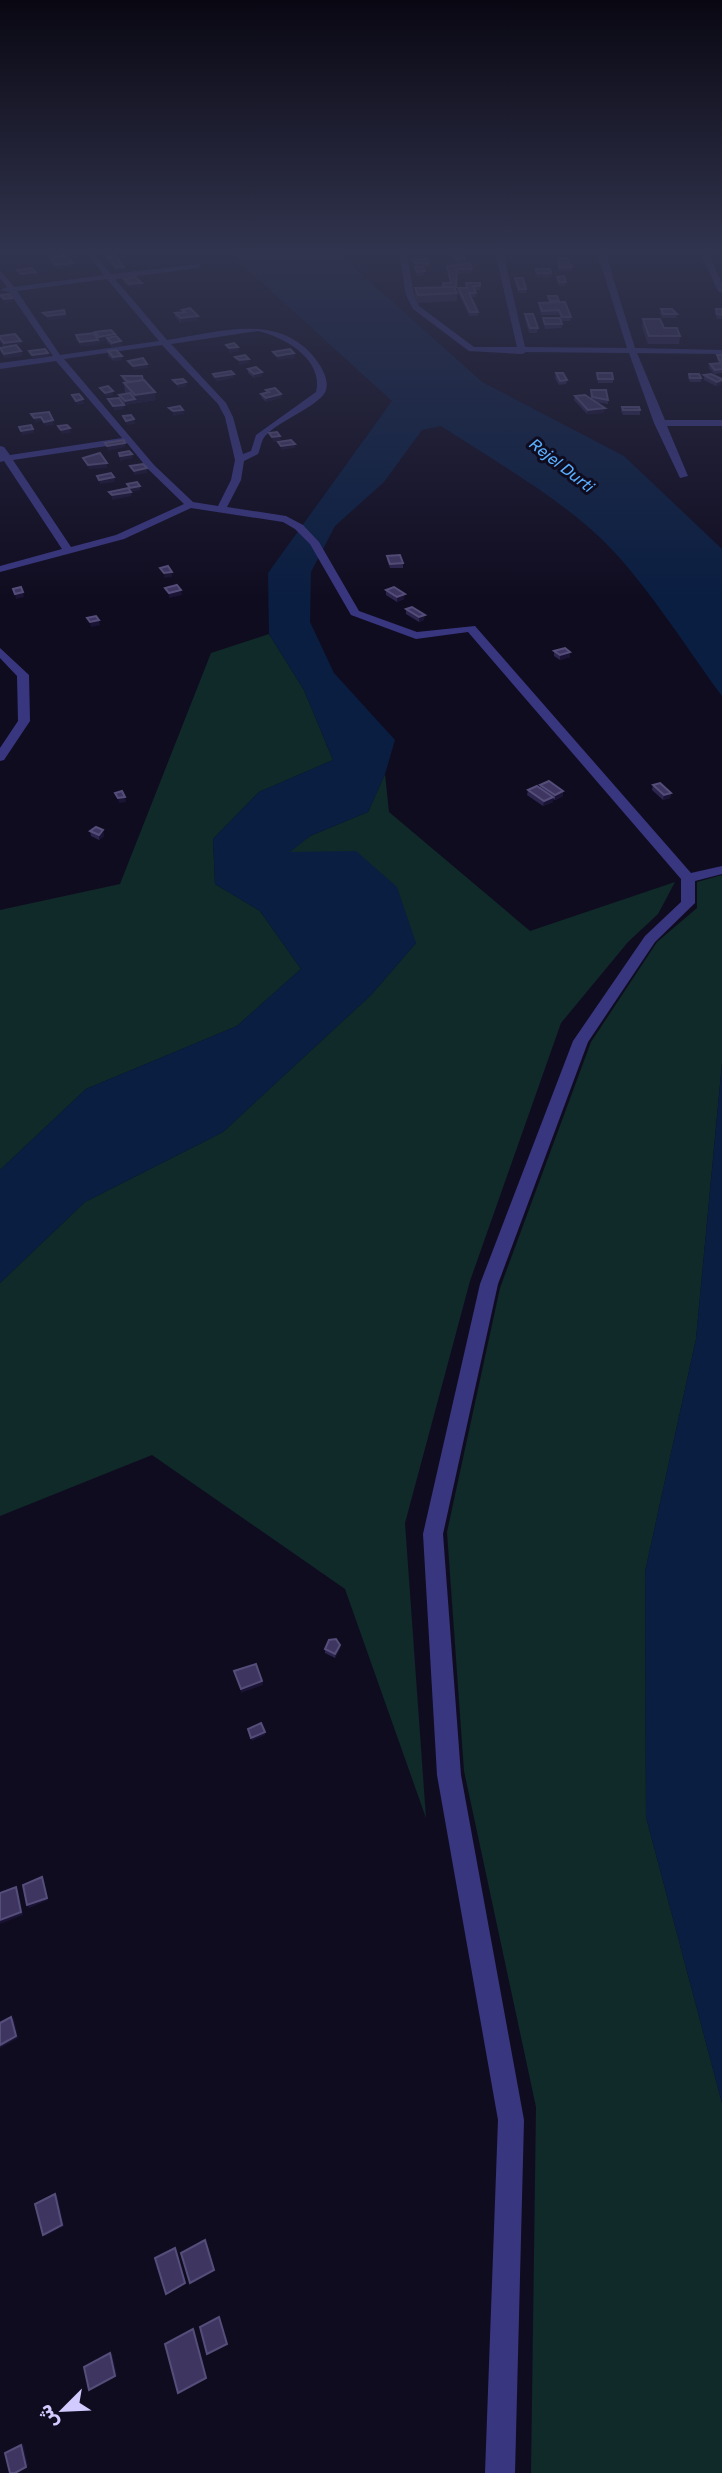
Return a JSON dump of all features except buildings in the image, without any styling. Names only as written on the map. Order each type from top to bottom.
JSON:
[{"type":"street","points":[[66,367],[151,467],[190,505]]},
{"type":"street","points":[[188,367],[222,403],[237,439],[240,460],[236,480],[222,508]]},
{"type":"street","points":[[240,460],[255,452],[259,437],[320,393],[323,387],[322,374],[318,367]]},
{"type":"street","points":[[638,367],[683,476]]},
{"type":"street","points":[[659,423],[722,423]]},
{"type":"street","points":[[4,459],[129,440]]},
{"type":"street","points":[[0,447],[4,459],[69,552]]},
{"type":"street","points":[[0,569],[120,537],[190,505],[286,519],[314,542],[355,613],[416,636],[471,628],[688,878],[688,902],[650,939],[581,1041],[489,1284],[433,1534],[449,1775],[511,2120],[500,2473]]},
{"type":"street","points":[[0,651],[23,675],[24,721],[0,757]]},
{"type":"street","points":[[688,878],[722,870]]},
{"type":"green space","points":[[269,634],[304,690],[333,760],[259,792],[213,839],[215,884],[260,911],[301,969],[237,1026],[86,1089],[0,1170],[0,910],[120,884],[211,653]]},
{"type":"green space","points":[[385,774],[389,812],[530,931],[675,882],[658,914],[628,942],[561,1023],[470,1281],[405,1523],[426,1818],[345,1589],[152,1455],[0,1516],[0,1283],[85,1202],[223,1132],[371,995],[416,943],[289,852],[310,836],[368,812]]},
{"type":"green space","points":[[722,875],[722,1063],[696,1339],[645,1572],[646,1817],[722,2103],[722,2473],[531,2473],[536,2107],[464,1771],[447,1532],[500,1288],[591,1042],[657,942],[697,908],[697,882]]},
{"type":"water","name":"Rejel Durti","points":[[355,367],[466,367],[482,382],[624,456],[722,549],[722,696],[645,589],[594,532],[539,489],[441,426],[422,430],[384,482],[335,526],[311,572],[310,622],[334,673],[395,740],[385,774],[368,812],[310,836],[290,852],[356,851],[397,887],[416,943],[371,995],[223,1132],[85,1202],[0,1283],[0,1170],[86,1089],[237,1026],[301,969],[260,911],[215,884],[213,839],[259,792],[333,760],[304,690],[269,634],[268,573],[392,401]]},
{"type":"water","points":[[722,1064],[722,2103],[646,1817],[645,1572],[696,1339]]}]
